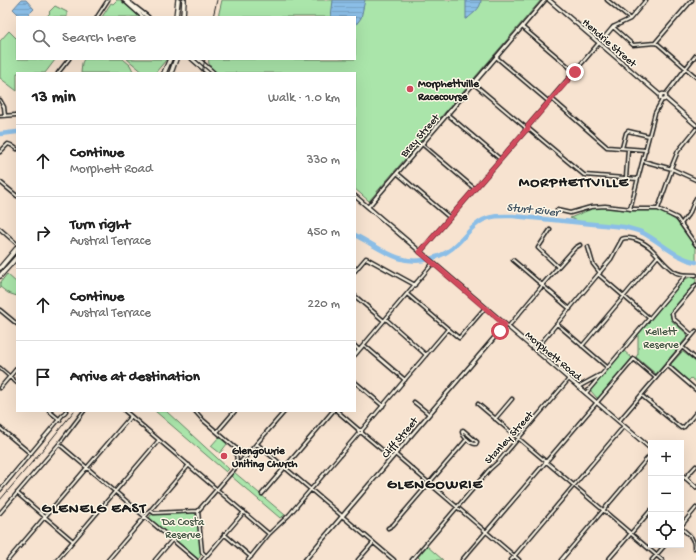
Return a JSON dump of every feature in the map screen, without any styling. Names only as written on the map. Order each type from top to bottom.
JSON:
[{"type":"highway","points":[[176,16],[178,0]]},
{"type":"highway","points":[[183,16],[184,0]]},
{"type":"highway","points":[[164,72],[170,60]]},
{"type":"highway","points":[[171,72],[177,60]]},
{"type":"highway","points":[[0,268],[16,249]]},
{"type":"highway","points":[[0,276],[16,258]]},
{"type":"street","points":[[98,16],[108,0]]},
{"type":"street","points":[[125,0],[142,16]]},
{"type":"street","points":[[125,0],[147,16]]},
{"type":"street","name":"Bray Street","points":[[368,207],[545,0]]},
{"type":"street","name":"Hendrie Street","points":[[549,0],[661,96]]},
{"type":"street","points":[[607,0],[630,19]]},
{"type":"street","points":[[603,39],[613,27],[630,19],[646,0]]},
{"type":"street","points":[[613,27],[634,45],[655,43],[692,0]]},
{"type":"street","points":[[522,27],[575,72]]},
{"type":"street","points":[[420,252],[599,43]]},
{"type":"street","points":[[655,43],[696,77]]},
{"type":"street","points":[[630,209],[649,136],[656,113],[662,100],[661,96],[665,94],[696,55]]},
{"type":"street","points":[[496,57],[549,102]]},
{"type":"street","points":[[59,72],[68,60]]},
{"type":"street","points":[[193,60],[207,72]]},
{"type":"street","points":[[199,60],[213,72]]},
{"type":"street","points":[[474,84],[584,175],[638,179]]},
{"type":"street","points":[[665,94],[666,99],[696,125]]},
{"type":"street","points":[[552,99],[607,147],[646,150]]},
{"type":"street","points":[[662,100],[666,99]]},
{"type":"street","points":[[0,100],[4,107],[5,116]]},
{"type":"street","points":[[447,114],[500,159]]},
{"type":"street","points":[[0,116],[16,115]]},
{"type":"street","points":[[658,209],[677,152],[696,129]]},
{"type":"street","points":[[622,148],[626,133],[628,131],[649,136]]},
{"type":"street","points":[[0,152],[8,144],[16,148]]},
{"type":"street","points":[[422,144],[475,189]]},
{"type":"street","points":[[626,178],[628,149]]},
{"type":"street","points":[[643,162],[672,169],[696,180]]},
{"type":"street","points":[[397,173],[450,218]]},
{"type":"street","points":[[0,182],[16,195]]},
{"type":"street","name":"Morphett Road","points":[[356,197],[648,446]]},
{"type":"street","points":[[682,224],[690,212],[696,198]]},
{"type":"street","points":[[557,210],[570,213],[605,206],[630,209],[658,209],[677,218],[696,245]]},
{"type":"street","points":[[0,229],[16,243]]},
{"type":"street","points":[[550,230],[538,248],[558,266]]},
{"type":"street","points":[[535,350],[612,259],[622,239],[626,238],[640,241],[648,246],[675,272],[682,275],[696,275]]},
{"type":"street","points":[[506,326],[558,266],[575,248],[580,245]]},
{"type":"street","points":[[588,247],[593,264],[600,274],[649,318]]},
{"type":"street","points":[[582,346],[658,256]]},
{"type":"street","points":[[356,270],[366,258],[415,284]]},
{"type":"street","points":[[513,260],[570,309]]},
{"type":"street","points":[[356,354],[432,262]]},
{"type":"street","points":[[586,393],[686,275]]},
{"type":"street","points":[[692,335],[673,318],[672,313],[696,285]]},
{"type":"street","points":[[407,294],[459,338],[485,308]]},
{"type":"street","points":[[356,297],[426,355]]},
{"type":"street","points":[[0,310],[16,323]]},
{"type":"street","points":[[557,324],[607,367]]},
{"type":"street","name":"Cliff Street","points":[[305,560],[506,326]]},
{"type":"street","points":[[248,560],[269,534],[289,515],[448,329]]},
{"type":"street","points":[[619,421],[696,331]]},
{"type":"street","points":[[364,345],[405,380]]},
{"type":"street","points":[[356,347],[359,350]]},
{"type":"street","points":[[682,347],[696,359]]},
{"type":"street","points":[[462,560],[634,359],[656,378]]},
{"type":"street","points":[[667,365],[696,390]]},
{"type":"street","points":[[0,368],[16,382]]},
{"type":"street","points":[[0,388],[16,369]]},
{"type":"street","points":[[578,386],[601,374]]},
{"type":"street","name":"Stanley Street","points":[[412,560],[569,379]]},
{"type":"street","points":[[356,383],[383,406]]},
{"type":"street","points":[[642,395],[681,428],[684,427],[696,413]]},
{"type":"street","points":[[495,419],[512,399]]},
{"type":"street","points":[[414,402],[429,414]]},
{"type":"street","points":[[478,404],[662,560]]},
{"type":"street","points":[[50,412],[60,420]]},
{"type":"street","points":[[0,489],[65,412]]},
{"type":"street","points":[[0,513],[60,444],[83,412]]},
{"type":"street","points":[[126,412],[269,534]]},
{"type":"street","points":[[196,412],[203,420],[246,457]]},
{"type":"street","points":[[217,432],[234,412]]},
{"type":"street","points":[[206,556],[202,552],[198,510],[284,412]]},
{"type":"street","points":[[262,494],[332,412]]},
{"type":"street","points":[[338,412],[392,458]]},
{"type":"street","points":[[8,560],[132,416]]},
{"type":"street","points":[[511,560],[624,426]]},
{"type":"street","points":[[0,428],[31,454]]},
{"type":"street","points":[[464,430],[476,440],[477,443],[474,444],[467,439],[462,434],[464,430]]},
{"type":"street","points":[[388,528],[393,525],[467,439]]},
{"type":"street","points":[[57,560],[159,440]]},
{"type":"street","points":[[60,444],[196,560]]},
{"type":"street","points":[[257,444],[394,560]]},
{"type":"street","points":[[236,448],[237,465]]},
{"type":"street","points":[[395,454],[519,560]]},
{"type":"street","points":[[561,560],[648,458]]},
{"type":"street","points":[[108,560],[189,465]]},
{"type":"street","points":[[685,478],[696,466]]},
{"type":"street","points":[[682,476],[696,487]]},
{"type":"street","points":[[17,493],[73,541]]},
{"type":"street","points":[[684,523],[696,508]]},
{"type":"street","points":[[150,510],[154,512],[198,510]]},
{"type":"street","points":[[203,560],[244,512]]},
{"type":"street","points":[[608,560],[649,512]]},
{"type":"street","points":[[684,530],[695,542],[694,548]]},
{"type":"street","points":[[224,534],[251,556]]},
{"type":"street","points":[[155,560],[172,540]]},
{"type":"street","points":[[358,560],[373,543]]},
{"type":"street","points":[[652,560],[662,548]]},
{"type":"green space","points":[[117,0],[120,0],[139,16],[103,16],[111,3],[113,4]]},
{"type":"green space","name":"Morphettville Racecourse","points":[[222,0],[541,0],[369,201],[356,190],[356,72],[216,72],[209,63],[209,60],[356,60],[356,16],[218,16]]},
{"type":"green space","points":[[55,6],[67,12],[67,16],[47,16],[50,13],[49,12]]},
{"type":"green space","points":[[9,31],[16,38],[16,60],[55,60],[46,72],[16,72],[16,90],[0,78],[0,41]]},
{"type":"green space","points":[[84,60],[124,60],[130,65],[134,72],[81,72]]},
{"type":"green space","points":[[128,60],[166,60],[156,72],[143,72]]},
{"type":"green space","points":[[596,207],[658,209],[681,224],[696,244],[696,262],[671,252],[651,237],[637,230],[587,223],[570,218]]},
{"type":"green space","points":[[7,274],[16,282],[16,296],[8,293],[0,287],[0,283]]},
{"type":"green space","name":"Kellett Reserve","points":[[692,276],[696,277],[696,283],[670,313],[672,321],[688,336],[656,374],[636,357],[638,354],[638,335],[684,280]]},
{"type":"green space","points":[[623,350],[632,358],[599,398],[597,398],[590,390]]},
{"type":"green space","points":[[682,352],[696,362],[696,382],[691,378],[688,381],[671,364]]},
{"type":"green space","points":[[156,412],[167,412],[229,469],[226,472]]},
{"type":"green space","points":[[219,437],[227,444],[220,453],[211,446]]},
{"type":"green space","points":[[234,472],[285,515],[280,518],[231,476]]},
{"type":"green space","name":"Da Costa Reserve","points":[[192,511],[197,516],[201,553],[198,559],[149,518],[154,514]]},
{"type":"green space","points":[[427,546],[443,560],[421,560],[418,557]]},
{"type":"water","points":[[21,0],[26,0],[34,9],[27,16],[20,16],[13,9]]},
{"type":"water","points":[[333,0],[365,0],[361,18],[356,25],[356,16],[331,16]]},
{"type":"water","points":[[466,0],[481,0],[478,8],[467,19],[466,19]]},
{"type":"waterway","name":"Sturt River","points":[[0,134],[16,132]]},
{"type":"waterway","name":"Sturt River","points":[[356,236],[393,256],[415,261],[431,259],[446,253],[473,227],[487,218],[513,216],[632,229],[652,238],[682,257],[696,262]]},
{"type":"tram line","points":[[213,16],[217,0]]},
{"type":"tram line","points":[[202,72],[205,60]]},
{"type":"tram line","points":[[0,500],[73,412]]},
{"type":"place","name":"Morphettville Racecourse","points":[[410,89]]},
{"type":"place","name":"Glengowrie Uniting Church","points":[[224,456]]},
{"type":"district","name":"MORPHETTVILLE","points":[[574,181]]},
{"type":"district","name":"GLENGOWRIE","points":[[435,483]]},
{"type":"district","name":"GLENELG EAST","points":[[94,507]]},
{"type":"route","points":[[500,331],[505,325],[420,252],[500,159],[529,128],[528,126],[575,72]]}]
